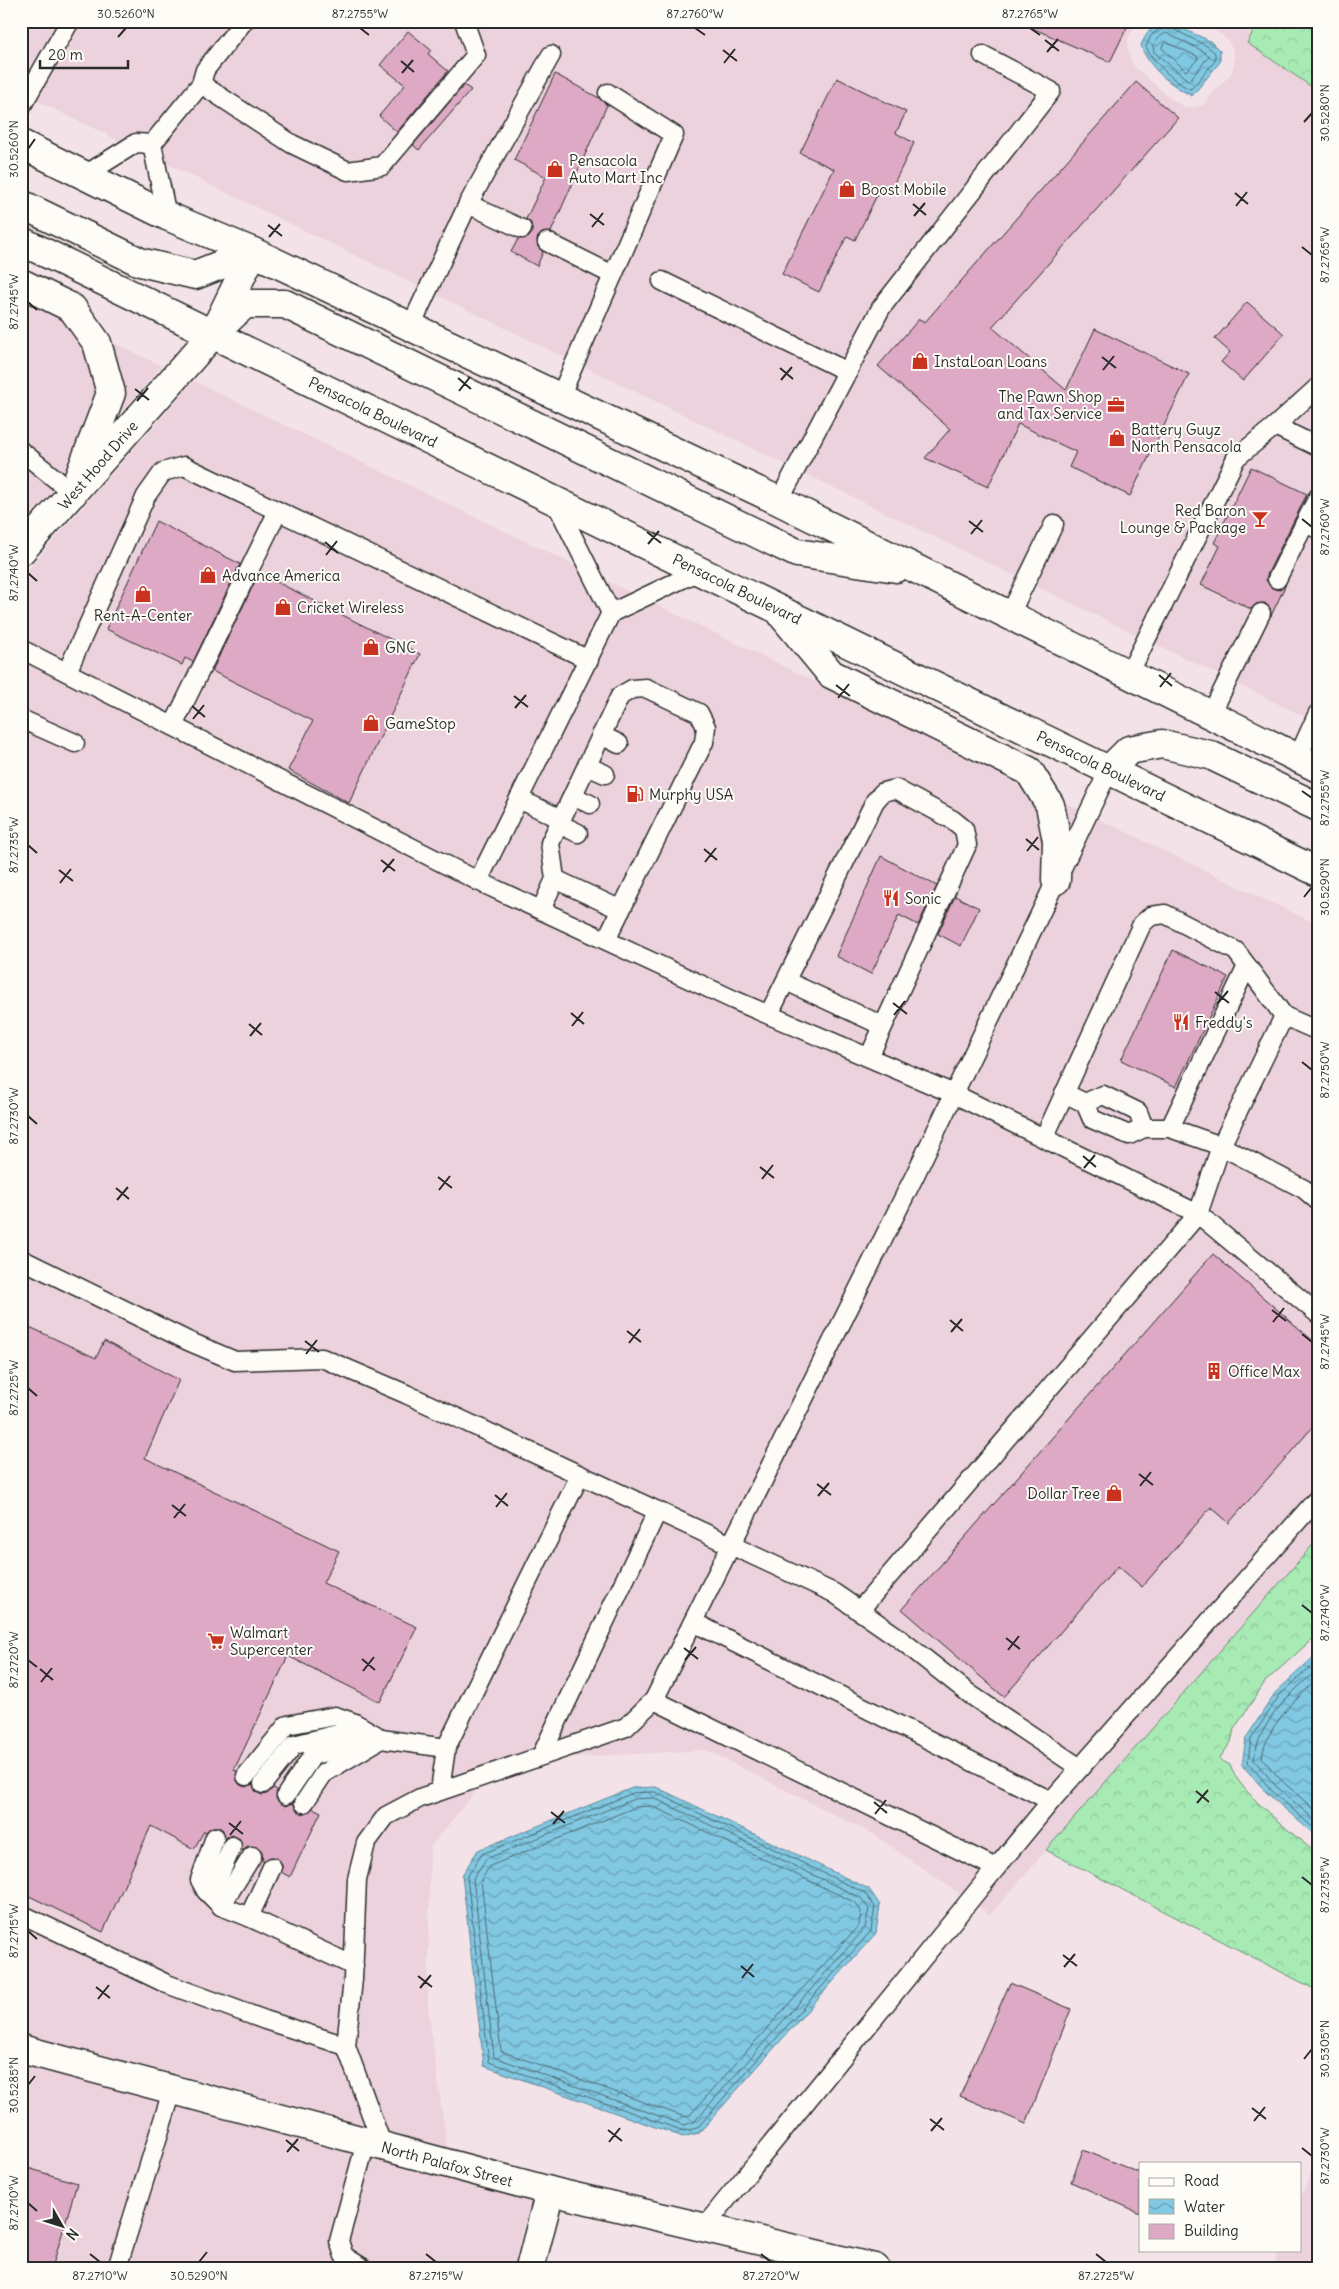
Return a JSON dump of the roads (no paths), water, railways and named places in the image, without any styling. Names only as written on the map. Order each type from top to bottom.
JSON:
[{"type":"main road","points":[[21,144],[85,174],[166,216],[253,252],[779,501],[1311,763]]},
{"type":"main road","points":[[21,204],[140,262],[195,275],[253,252]]},
{"type":"main road","name":"Pensacola Boulevard","points":[[21,241],[1318,872]]},
{"type":"main road","name":"West Hood Drive","points":[[21,552],[213,334],[253,252]]},
{"type":"main road","points":[[21,283],[72,308],[98,343],[111,393],[73,493]]},
{"type":"main road","points":[[213,334],[245,304],[285,304],[797,553],[922,571]]},
{"type":"main road","points":[[778,609],[830,674],[1029,771],[1050,805],[1057,842],[1056,880]]},
{"type":"main road","points":[[1110,770],[1129,750],[1162,744],[1210,755],[1318,807]]},
{"type":"main road","name":"North Palafox Street","points":[[21,2049],[173,2088],[550,2192],[705,2226],[875,2268]]},
{"type":"main road","points":[[530,2268],[550,2192]]},
{"type":"lane","points":[[21,107],[70,21]]},
{"type":"lane","points":[[166,216],[152,144],[178,108],[200,84],[205,70],[244,21]]},
{"type":"lane","points":[[200,84],[292,144],[348,171],[382,166],[476,55],[464,21]]},
{"type":"lane","points":[[411,326],[468,204],[551,55]]},
{"type":"lane","points":[[779,501],[881,308],[1051,91],[983,55]]},
{"type":"lane","points":[[560,397],[674,135],[608,93]]},
{"type":"lane","points":[[85,174],[136,143],[152,144]]},
{"type":"lane","points":[[468,204],[522,229]]},
{"type":"lane","points":[[547,242],[613,275]]},
{"type":"lane","points":[[662,281],[848,372]]},
{"type":"lane","points":[[1129,674],[1236,458],[1318,387]]},
{"type":"lane","points":[[1275,426],[1318,447]]},
{"type":"lane","points":[[21,451],[73,493]]},
{"type":"lane","points":[[67,672],[146,496],[163,472],[184,466],[589,660]]},
{"type":"lane","points":[[1277,580],[1311,526],[1318,496]]},
{"type":"lane","points":[[555,501],[611,612]]},
{"type":"lane","points":[[173,726],[278,511]]},
{"type":"lane","points":[[1010,614],[1054,524]]},
{"type":"lane","points":[[478,881],[589,660],[611,612],[699,571]]},
{"type":"lane","points":[[1211,714],[1261,613]]},
{"type":"lane","points":[[21,649],[478,881],[769,1014],[954,1094],[1198,1214],[1318,1314]]},
{"type":"lane","points":[[541,910],[555,879],[550,843],[572,796],[620,696],[632,689],[646,688],[699,713],[706,727],[704,742],[681,773],[666,803],[639,861],[621,910],[606,940]]},
{"type":"lane","points":[[1311,763],[1318,713]]},
{"type":"lane","points":[[21,719],[74,743]]},
{"type":"lane","points":[[601,736],[619,744]]},
{"type":"lane","points":[[587,766],[605,774]]},
{"type":"lane","points":[[363,2268],[344,2256],[339,2241],[374,2144],[346,2046],[354,1966],[357,1879],[366,1843],[386,1816],[420,1798],[542,1754],[626,1727],[654,1700],[954,1094],[1110,770]]},
{"type":"lane","points":[[769,1014],[875,801],[883,792],[896,789],[952,820],[964,829],[967,845],[869,1057]]},
{"type":"lane","points":[[572,796],[590,804]]},
{"type":"lane","points":[[519,800],[578,833]]},
{"type":"lane","points":[[555,879],[621,910]]},
{"type":"lane","points":[[1044,1138],[1142,924],[1151,916],[1165,914],[1242,958],[1284,1016],[1318,1031]]},
{"type":"lane","points":[[1170,1128],[1242,958]]},
{"type":"lane","points":[[786,981],[883,1026]]},
{"type":"lane","points":[[859,1611],[1198,1214],[1221,1146],[1284,1016]]},
{"type":"lane","points":[[1064,1094],[1085,1103],[1092,1119],[1129,1135],[1144,1128],[1170,1128],[1221,1146],[1304,1189],[1318,1201]]},
{"type":"lane","points":[[1085,1103],[1104,1095],[1138,1112],[1144,1128]]},
{"type":"lane","points":[[21,1259],[188,1341],[235,1361],[322,1358],[834,1593],[971,1695],[1080,1768]]},
{"type":"lane","points":[[440,1790],[446,1748],[580,1475]]},
{"type":"lane","points":[[705,2226],[1051,1801],[1318,1498]]},
{"type":"lane","points":[[542,1754],[657,1512]]},
{"type":"lane","points":[[693,1622],[1051,1801]]},
{"type":"lane","points":[[654,1700],[996,1868]]},
{"type":"lane","points":[[246,1776],[287,1725],[335,1716],[355,1723],[381,1738]]},
{"type":"lane","points":[[263,1784],[294,1745],[338,1734],[381,1738],[446,1748]]},
{"type":"lane","points":[[286,1795],[313,1755],[381,1738]]},
{"type":"lane","points":[[304,1803],[324,1773],[381,1738]]},
{"type":"lane","points":[[215,1837],[200,1880],[206,1891],[221,1906],[354,1966]]},
{"type":"lane","points":[[221,1906],[218,1879],[232,1846]]},
{"type":"lane","points":[[221,1906],[252,1856]]},
{"type":"lane","points":[[249,1917],[272,1867]]},
{"type":"lane","points":[[21,1914],[167,1984],[265,2020],[346,2046]]},
{"type":"lane","points":[[117,2268],[173,2088]]},
{"type":"water","points":[[1166,21],[1210,41],[1220,51],[1220,62],[1192,96],[1176,87],[1154,68],[1141,45],[1150,30],[1157,24]]},
{"type":"water","points":[[1318,1653],[1318,1838],[1268,1794],[1242,1765],[1246,1738],[1275,1693]]},
{"type":"water","points":[[656,1787],[869,1889],[880,1905],[876,1933],[699,2133],[683,2137],[484,2066],[462,1875],[478,1850],[632,1788]]},
{"type":"place","name":"Pensacola Auto Mart Inc","points":[[555,169]]},
{"type":"place","name":"Boost Mobile","points":[[847,189]]},
{"type":"place","name":"InstaLoan Loans","points":[[920,361]]},
{"type":"place","name":"The Pawn Shop and Tax Service","points":[[1116,405]]},
{"type":"place","name":"Battery Guyz North Pensacola","points":[[1117,438]]},
{"type":"place","name":"Red Baron Lounge & Package","points":[[1260,519]]},
{"type":"place","name":"Advance America","points":[[208,575]]},
{"type":"place","name":"Rent-A-Center","points":[[143,594]]},
{"type":"place","name":"Cricket Wireless","points":[[283,607]]},
{"type":"place","name":"GNC","points":[[371,647]]},
{"type":"place","name":"GameStop","points":[[371,723]]},
{"type":"place","name":"Murphy USA","points":[[635,794]]},
{"type":"place","name":"Sonic","points":[[891,898]]},
{"type":"place","name":"Freddy's","points":[[1181,1022]]},
{"type":"place","name":"Office Max","points":[[1214,1371]]},
{"type":"place","name":"Dollar Tree","points":[[1114,1493]]},
{"type":"place","name":"Walmart Supercenter","points":[[216,1641]]}]
